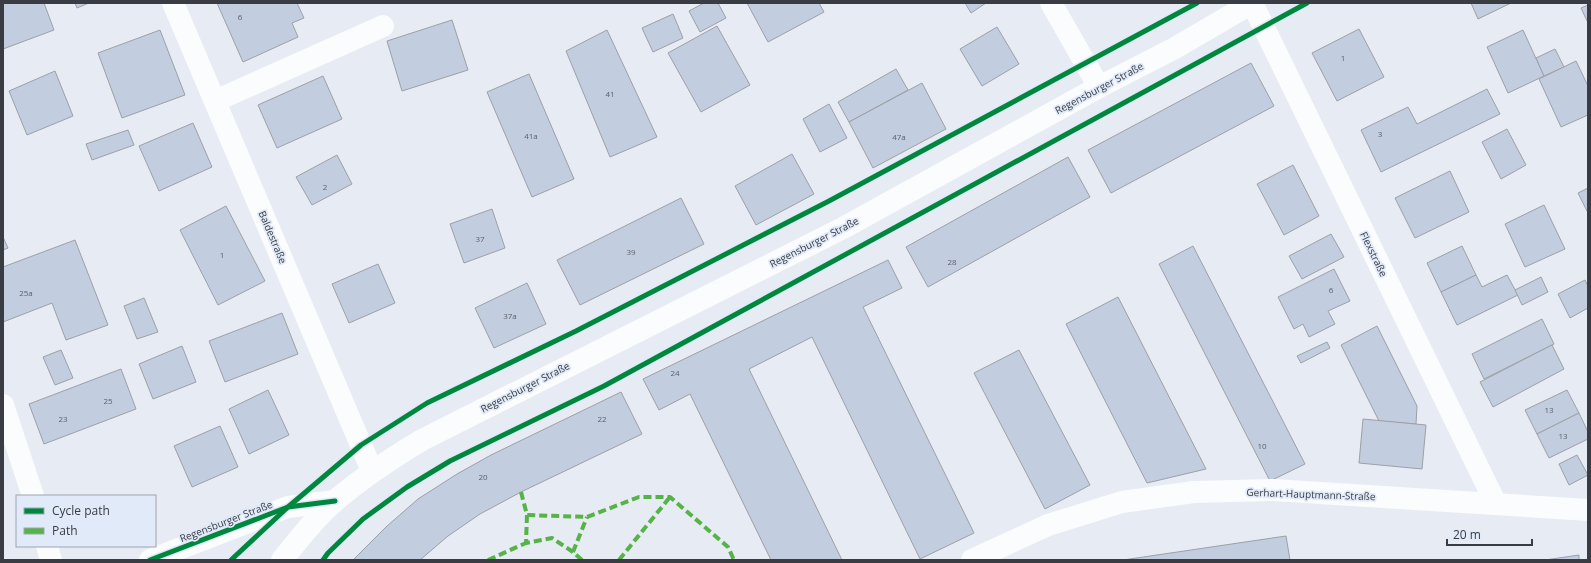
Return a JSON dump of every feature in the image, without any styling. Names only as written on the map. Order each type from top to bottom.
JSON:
[{"type":"street","name":"Baldestraße","points":[[173,3],[372,471]]},
{"type":"street","points":[[1051,3],[1099,87]]},
{"type":"street","name":"Regensburger Straße","points":[[282,560],[306,530],[335,501],[372,471],[422,440],[843,228],[1099,87],[1174,48],[1252,3]]},
{"type":"street","name":"Flexstraße","points":[[1252,3],[1496,504]]},
{"type":"street","points":[[215,101],[383,26]]},
{"type":"street","points":[[3,405],[33,495]]},
{"type":"street","name":"Gerhart-Hauptmann-Straße","points":[[972,560],[1055,523],[1122,502],[1194,492],[1273,490],[1588,510]]},
{"type":"street","name":"Regensburger Straße","points":[[150,560],[288,507],[335,501]]},
{"type":"street","points":[[47,547],[51,560]]},
{"type":"building","points":[[3,3],[44,3],[54,30],[3,49]]},
{"type":"building","points":[[75,3],[89,3],[77,8]]},
{"type":"building","points":[[217,3],[297,3],[304,18],[292,23],[298,37],[243,62]]},
{"type":"building","points":[[704,3],[718,3],[726,18],[700,32],[689,11]]},
{"type":"building","points":[[747,3],[819,3],[824,12],[768,42]]},
{"type":"building","points":[[965,3],[986,3],[971,13]]},
{"type":"building","points":[[1471,3],[1511,3],[1478,19]]},
{"type":"building","points":[[1588,5],[1588,23],[1581,8]]},
{"type":"building","points":[[673,14],[683,38],[653,52],[642,28]]},
{"type":"building","points":[[452,20],[468,70],[402,91],[387,41]]},
{"type":"building","points":[[717,26],[750,85],[701,112],[668,53]]},
{"type":"building","points":[[997,27],[1019,64],[982,86],[960,49]]},
{"type":"building","points":[[1359,29],[1384,77],[1337,101],[1312,53]]},
{"type":"building","points":[[160,30],[185,95],[122,118],[98,53]]},
{"type":"building","points":[[607,30],[657,137],[610,157],[566,51]]},
{"type":"building","points":[[1523,30],[1544,76],[1508,93],[1487,47]]},
{"type":"building","points":[[1555,49],[1564,67],[1544,76],[1536,58]]},
{"type":"building","points":[[1576,61],[1588,86],[1588,115],[1561,127],[1539,79]]},
{"type":"building","points":[[1251,63],[1274,106],[1111,193],[1088,150]]},
{"type":"building","points":[[896,69],[908,90],[849,122],[838,102]]},
{"type":"building","points":[[55,71],[73,116],[27,135],[9,91]]},
{"type":"building","points":[[529,74],[574,179],[532,197],[487,92]]},
{"type":"building","points":[[323,76],[342,119],[277,148],[258,105]]},
{"type":"building","points":[[922,83],[946,129],[873,168],[849,122]]},
{"type":"building","points":[[1487,89],[1500,114],[1381,172],[1361,130],[1408,107],[1417,124]]},
{"type":"building","points":[[829,104],[847,138],[820,152],[803,119]]},
{"type":"building","points":[[193,123],[212,167],[159,191],[139,146]]},
{"type":"building","points":[[1507,129],[1526,165],[1501,179],[1482,142]]},
{"type":"building","points":[[128,130],[134,145],[92,160],[86,144]]},
{"type":"building","points":[[792,154],[814,194],[756,225],[735,186]]},
{"type":"building","points":[[337,155],[352,184],[312,205],[296,177]]},
{"type":"building","points":[[1068,157],[1090,197],[928,287],[906,247]]},
{"type":"building","points":[[1293,165],[1319,216],[1284,235],[1257,184]]},
{"type":"building","points":[[1450,171],[1469,212],[1415,238],[1395,198]]},
{"type":"building","points":[[1588,188],[1588,213],[1578,193]]},
{"type":"building","points":[[681,198],[704,244],[580,305],[557,260]]},
{"type":"building","points":[[1544,205],[1565,249],[1525,267],[1505,224]]},
{"type":"building","points":[[226,206],[265,281],[218,305],[180,230]]},
{"type":"building","points":[[492,209],[505,248],[464,263],[450,224]]},
{"type":"building","points":[[1331,234],[1344,257],[1302,279],[1289,256]]},
{"type":"building","points":[[3,237],[8,248],[3,250]]},
{"type":"building","points":[[75,240],[108,325],[66,340],[52,303],[3,322],[3,267]]},
{"type":"building","points":[[1193,246],[1305,464],[1270,481],[1159,264]]},
{"type":"building","points":[[1462,246],[1476,275],[1441,292],[1427,263]]},
{"type":"building","points":[[888,260],[902,288],[863,307],[974,533],[920,559],[812,337],[749,369],[842,560],[771,560],[690,394],[659,410],[643,379]]},
{"type":"building","points":[[378,264],[395,303],[349,323],[332,284]]},
{"type":"building","points":[[1334,269],[1350,301],[1328,311],[1335,324],[1309,337],[1303,324],[1294,329],[1278,297]]},
{"type":"building","points":[[1476,275],[1482,287],[1507,275],[1518,295],[1457,325],[1441,292]]},
{"type":"building","points":[[1541,277],[1548,292],[1522,305],[1515,290]]},
{"type":"building","points":[[1585,280],[1588,286],[1588,308],[1570,318],[1558,294]]},
{"type":"building","points":[[527,283],[546,324],[494,348],[475,308]]},
{"type":"building","points":[[1118,297],[1206,469],[1147,483],[1066,324]]},
{"type":"building","points":[[144,298],[158,332],[137,339],[124,306]]},
{"type":"building","points":[[282,313],[298,354],[225,382],[209,341]]},
{"type":"building","points":[[1542,319],[1554,344],[1484,379],[1472,354]]},
{"type":"building","points":[[1377,326],[1417,406],[1416,424],[1379,421],[1341,345]]},
{"type":"building","points":[[1327,342],[1330,348],[1301,363],[1297,356]]},
{"type":"building","points":[[1552,345],[1564,369],[1493,407],[1480,382]]},
{"type":"building","points":[[182,346],[196,382],[153,399],[139,364]]},
{"type":"building","points":[[61,350],[73,378],[55,385],[43,357]]},
{"type":"building","points":[[1019,350],[1090,485],[1045,509],[974,373]]},
{"type":"building","points":[[121,369],[136,409],[44,444],[29,404]]},
{"type":"building","points":[[268,390],[289,435],[249,454],[229,409]]},
{"type":"building","points":[[1567,390],[1579,413],[1537,434],[1525,410]]},
{"type":"building","points":[[621,392],[642,434],[521,492],[480,514],[448,536],[420,560],[353,560],[386,527],[418,499],[457,474],[491,455]]},
{"type":"building","points":[[1579,413],[1588,432],[1588,439],[1549,458],[1537,434]]},
{"type":"building","points":[[1363,419],[1426,425],[1422,469],[1359,463]]},
{"type":"building","points":[[220,426],[238,467],[192,487],[174,446]]},
{"type":"building","points":[[1577,455],[1588,475],[1569,485],[1559,464]]},
{"type":"building","points":[[1286,536],[1290,560],[1123,560]]},
{"type":"building","points":[[1579,555],[1579,560],[1545,560]]},
{"type":"marked path","points":[[521,492],[527,515],[587,517],[639,497],[670,497],[728,547],[734,560]]},
{"type":"marked path","points":[[619,560],[670,497]]},
{"type":"marked path","points":[[527,515],[526,543],[552,538],[573,552]]},
{"type":"marked path","points":[[582,560],[573,552],[587,517]]},
{"type":"marked path","points":[[488,560],[526,543]]},
{"type":"cycle path","points":[[231,560],[288,507],[361,445],[427,403],[576,331],[829,201],[1197,3]]},
{"type":"cycle path","points":[[323,560],[328,553],[363,519],[407,487],[450,461],[604,386],[1307,3]]},
{"type":"cycle path","points":[[150,560],[288,507],[335,501]]}]
